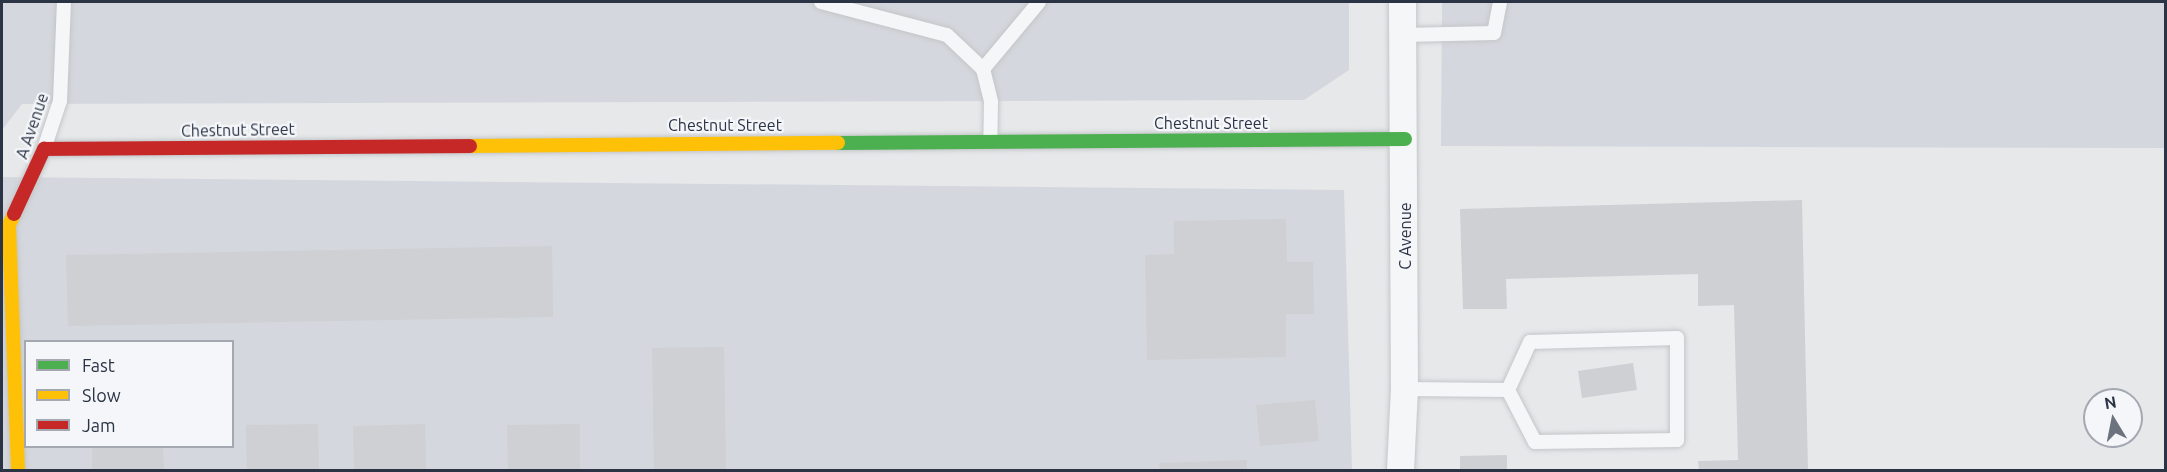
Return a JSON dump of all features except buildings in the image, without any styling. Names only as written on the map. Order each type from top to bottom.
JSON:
[{"type":"street","name":"C Avenue","points":[[1400,471],[1404,389],[1405,138],[1402,2]]},
{"type":"street","name":"Chestnut Street","points":[[44,148],[1405,138]]},
{"type":"street","name":"A Avenue","points":[[18,471],[9,225],[44,148]]},
{"type":"lane","name":"A Avenue","points":[[44,148],[60,101],[64,2]]},
{"type":"lane","points":[[821,2],[947,35],[983,69],[991,102],[990,141]]},
{"type":"lane","points":[[983,69],[1039,2]]},
{"type":"lane","points":[[1403,35],[1494,33],[1500,2]]},
{"type":"lane","points":[[1677,338],[1677,440],[1534,442],[1509,390],[1530,342],[1677,338]]},
{"type":"lane","points":[[1404,389],[1509,390]]},
{"type":"shaded area","points":[[2,2],[1349,2],[1349,70],[1304,100],[22,104],[2,130]]},
{"type":"shaded area","points":[[1442,2],[2165,2],[2165,148],[1441,146]]},
{"type":"shaded area","points":[[2,177],[1344,190],[1352,470],[2,470]]},
{"type":"traffic: fast","points":[[838,143],[1405,139]]},
{"type":"traffic: slow","points":[[470,146],[838,143]]},
{"type":"traffic: slow","points":[[14,214],[9,225],[18,470]]},
{"type":"traffic: jam","points":[[14,214],[44,149],[470,146]]}]
